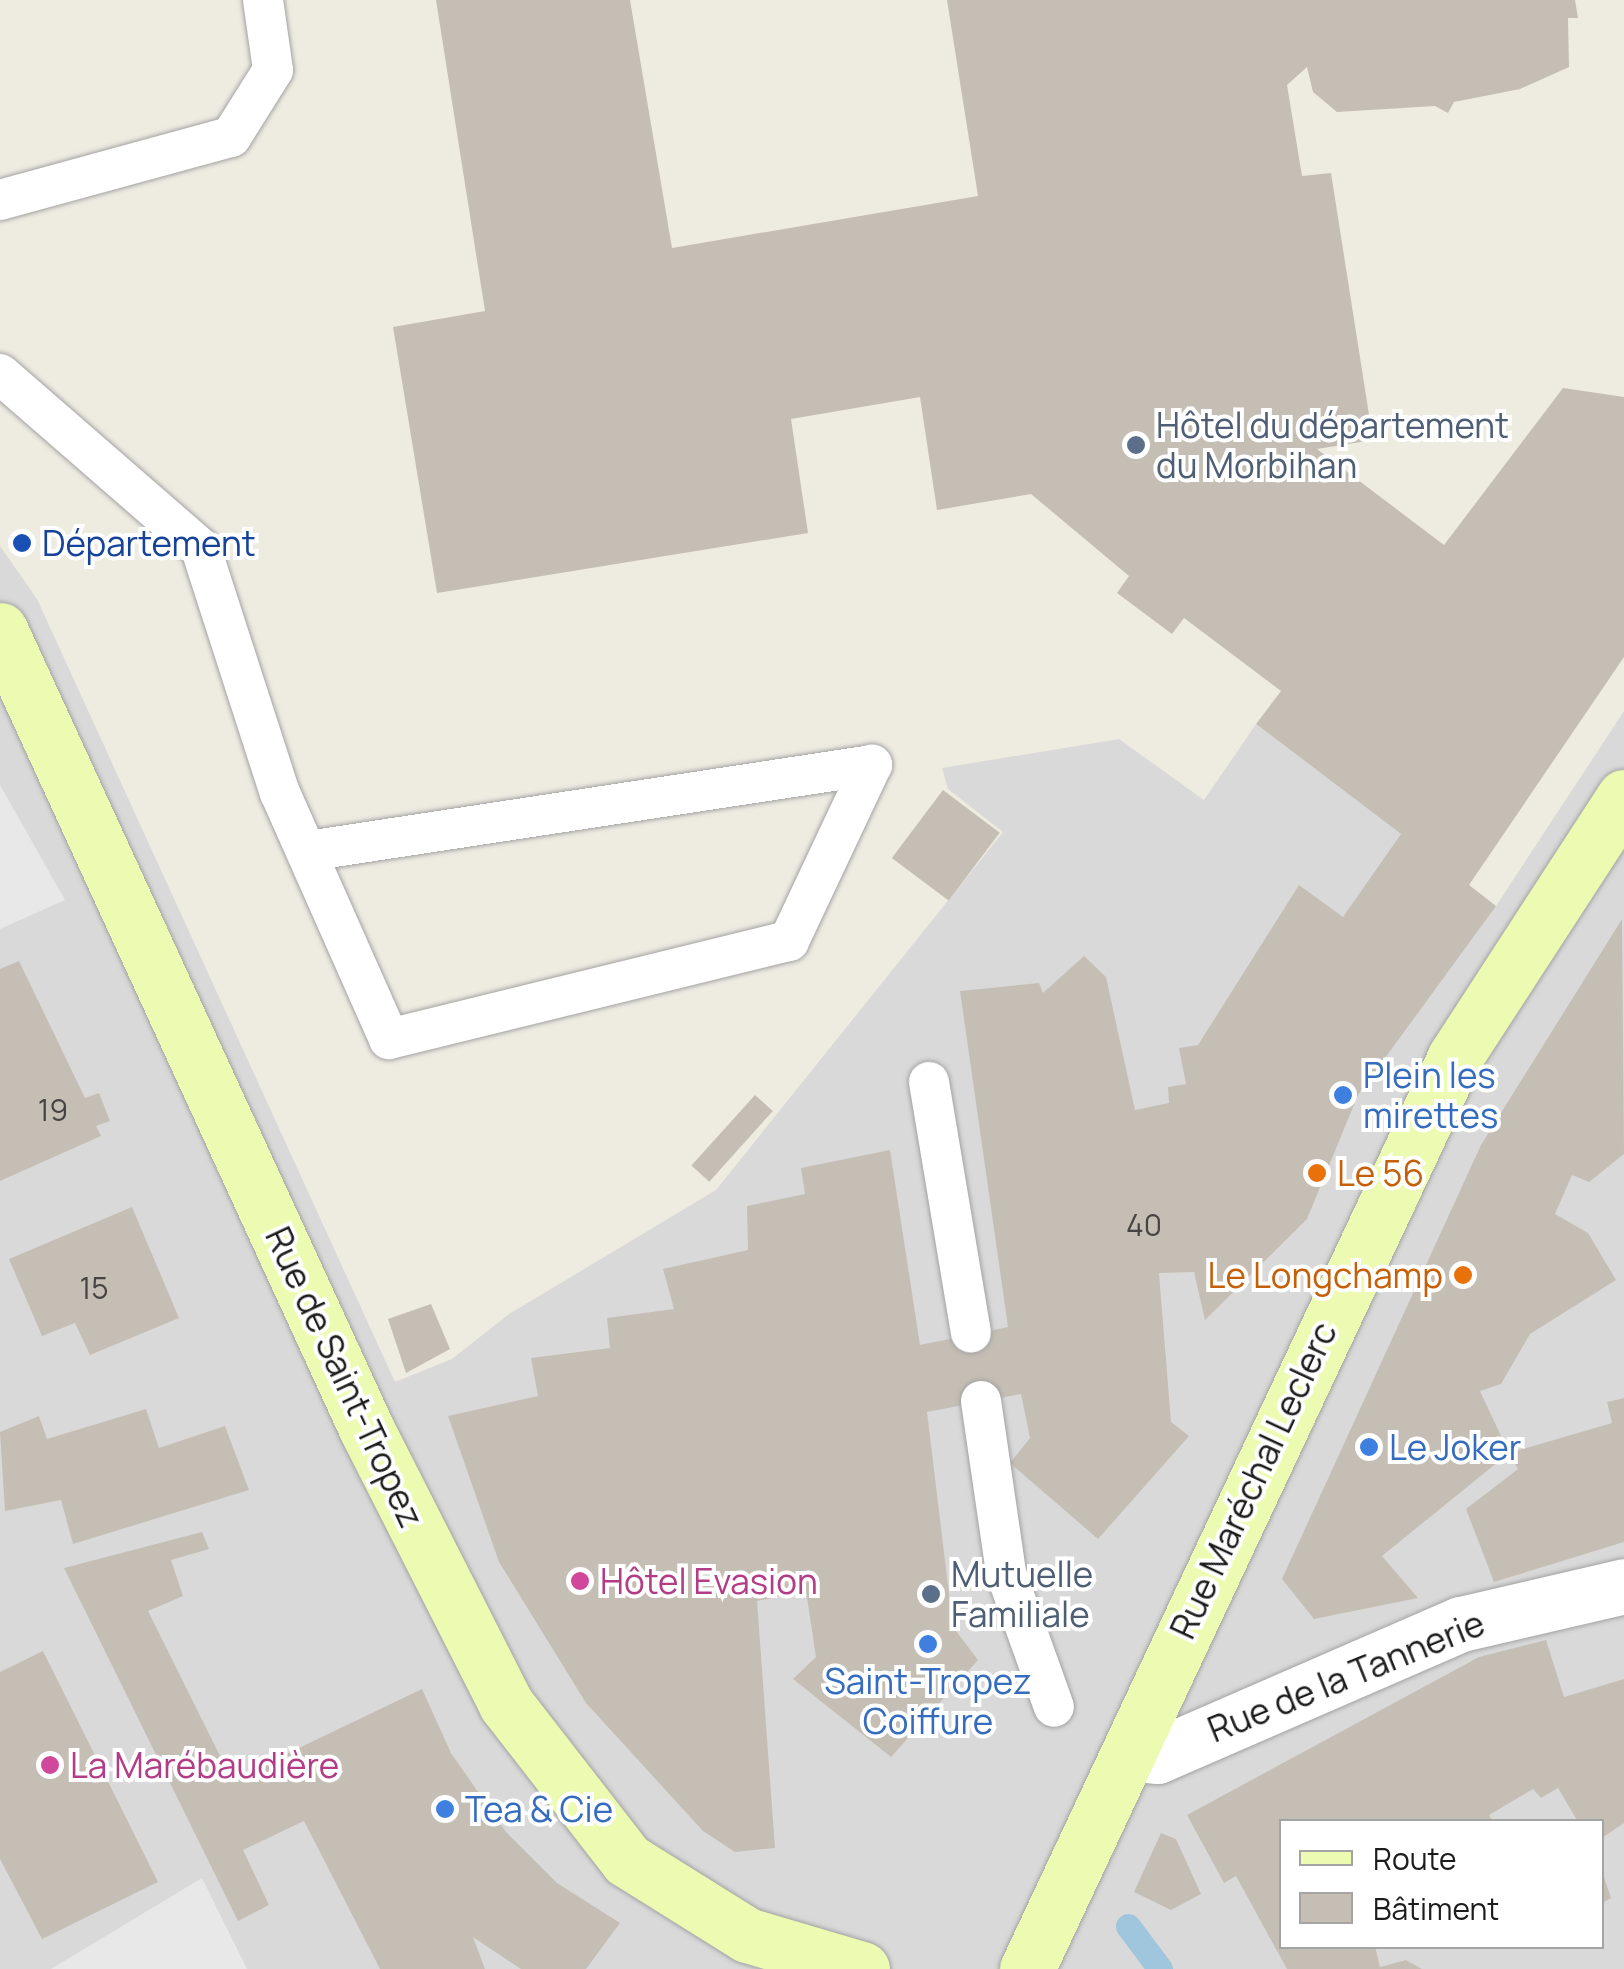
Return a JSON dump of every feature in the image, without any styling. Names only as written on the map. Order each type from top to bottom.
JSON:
[{"type":"street","name":"Rue de Saint-Tropez","points":[[0,630],[366,1430],[506,1704],[627,1860],[747,1935],[862,1969]]},
{"type":"street","name":"Rue Maréchal Leclerc","points":[[1027,1969],[1130,1754],[1194,1599],[1455,1057],[1624,797]]},
{"type":"street","name":"Rue de la Tannerie","points":[[1130,1754],[1157,1756],[1461,1624],[1624,1586]]},
{"type":"lane","points":[[0,200],[231,136],[273,70],[263,0]]},
{"type":"lane","points":[[0,374],[201,549],[308,851],[389,1039],[789,941],[872,765],[308,851]]},
{"type":"lane","points":[[928,1082],[970,1332]]},
{"type":"lane","points":[[981,1401],[1006,1573],[1054,1706]]},
{"type":"shaded area","points":[[0,546],[37,599],[395,1382],[452,1359],[509,1314],[716,1190],[1003,832],[948,789],[942,768],[1119,739],[1204,800],[1256,724],[1496,906],[1624,711],[1624,1969],[0,1969]]},
{"type":"shaded area","points":[[0,785],[65,900],[0,929]]},
{"type":"shaded area","points":[[202,1878],[247,1969],[51,1969]]},
{"type":"building","points":[[436,0],[630,0],[672,248],[978,196],[947,0],[1575,0],[1578,18],[1568,18],[1569,67],[1520,89],[1454,102],[1448,113],[1435,106],[1337,112],[1313,92],[1307,67],[1287,85],[1302,176],[1331,173],[1373,440],[1317,449],[1444,545],[1563,388],[1624,397],[1624,657],[1469,885],[1496,906],[1358,1095],[1307,1219],[1205,1320],[1194,1272],[1159,1273],[1171,1422],[1189,1436],[1098,1539],[1010,1463],[1030,1438],[1021,1394],[927,1412],[953,1627],[978,1660],[891,1757],[793,1679],[816,1657],[806,1591],[757,1601],[775,1848],[735,1852],[703,1831],[586,1703],[499,1562],[448,1416],[538,1396],[531,1358],[610,1348],[607,1318],[674,1309],[663,1269],[748,1250],[747,1206],[805,1194],[801,1168],[890,1150],[920,1345],[1008,1327],[960,991],[1039,983],[1043,993],[1084,956],[1106,977],[1135,1110],[1169,1103],[1168,1087],[1186,1084],[1179,1048],[1198,1045],[1299,885],[1343,917],[1401,834],[1256,724],[1281,691],[1184,618],[1172,634],[1117,593],[1129,576],[1031,494],[937,510],[920,397],[791,419],[808,533],[437,593],[393,327],[485,311]]},
{"type":"building","points":[[943,790],[1000,833],[949,901],[892,858]]},
{"type":"building","points":[[1622,919],[1624,1154],[1589,1182],[1572,1175],[1555,1214],[1588,1233],[1616,1280],[1530,1334],[1501,1384],[1480,1391],[1509,1453],[1382,1556],[1418,1598],[1314,1619],[1282,1579],[1481,1145]]},
{"type":"building","points":[[19,961],[85,1098],[99,1093],[110,1121],[96,1126],[101,1136],[0,1181],[0,969]]},
{"type":"building","points":[[755,1095],[773,1111],[709,1182],[691,1166]]},
{"type":"building","points":[[132,1207],[179,1318],[90,1355],[75,1323],[42,1336],[9,1259]]},
{"type":"building","points":[[431,1304],[450,1349],[406,1373],[388,1319]]},
{"type":"building","points":[[1624,1398],[1624,1542],[1494,1582],[1466,1509],[1518,1469],[1509,1453],[1612,1423],[1607,1402]]},
{"type":"building","points":[[146,1409],[159,1448],[225,1426],[249,1490],[73,1544],[61,1500],[5,1511],[0,1432],[39,1416],[47,1439]]},
{"type":"building","points":[[202,1532],[209,1549],[171,1560],[183,1596],[148,1611],[232,1780],[422,1689],[451,1753],[506,1832],[557,1883],[620,1923],[586,1969],[521,1969],[473,1937],[485,1969],[380,1969],[304,1821],[243,1850],[269,1905],[238,1921],[64,1568]]},
{"type":"building","points":[[1546,1640],[1564,1697],[1624,1679],[1624,1823],[1604,1837],[1604,1819],[1576,1819],[1558,1788],[1541,1798],[1533,1789],[1489,1815],[1491,1819],[1279,1819],[1279,1949],[1376,1949],[1380,1967],[1406,1960],[1422,1969],[1287,1969],[1236,1876],[1224,1883],[1187,1815],[1479,1657]]},
{"type":"building","name":"La Marébaudière","points":[[43,1651],[158,1882],[42,1939],[0,1859],[0,1672]]},
{"type":"building","points":[[1161,1833],[1176,1839],[1201,1894],[1171,1910],[1134,1892]]},
{"type":"building","points":[[1604,1877],[1611,1898],[1604,1902]]},
{"type":"waterway","points":[[1128,1926],[1160,1969]]},
{"type":"place","name":"Hôtel du département du Morbihan","points":[[1136,445]]},
{"type":"place","name":"Département","points":[[22,543]]},
{"type":"place","name":"Plein les mirettes","points":[[1343,1095]]},
{"type":"place","name":"Le 56","points":[[1317,1173]]},
{"type":"place","name":"Le Longchamp","points":[[1463,1275]]},
{"type":"place","name":"Le Joker","points":[[1369,1447]]},
{"type":"place","name":"Hôtel Evasion","points":[[580,1581]]},
{"type":"place","name":"Mutuelle Familiale","points":[[931,1594]]},
{"type":"place","name":"Saint-Tropez Coiffure","points":[[928,1644]]},
{"type":"place","name":"La Marébaudière","points":[[50,1765]]},
{"type":"place","name":"Tea & Cie","points":[[445,1809]]}]
